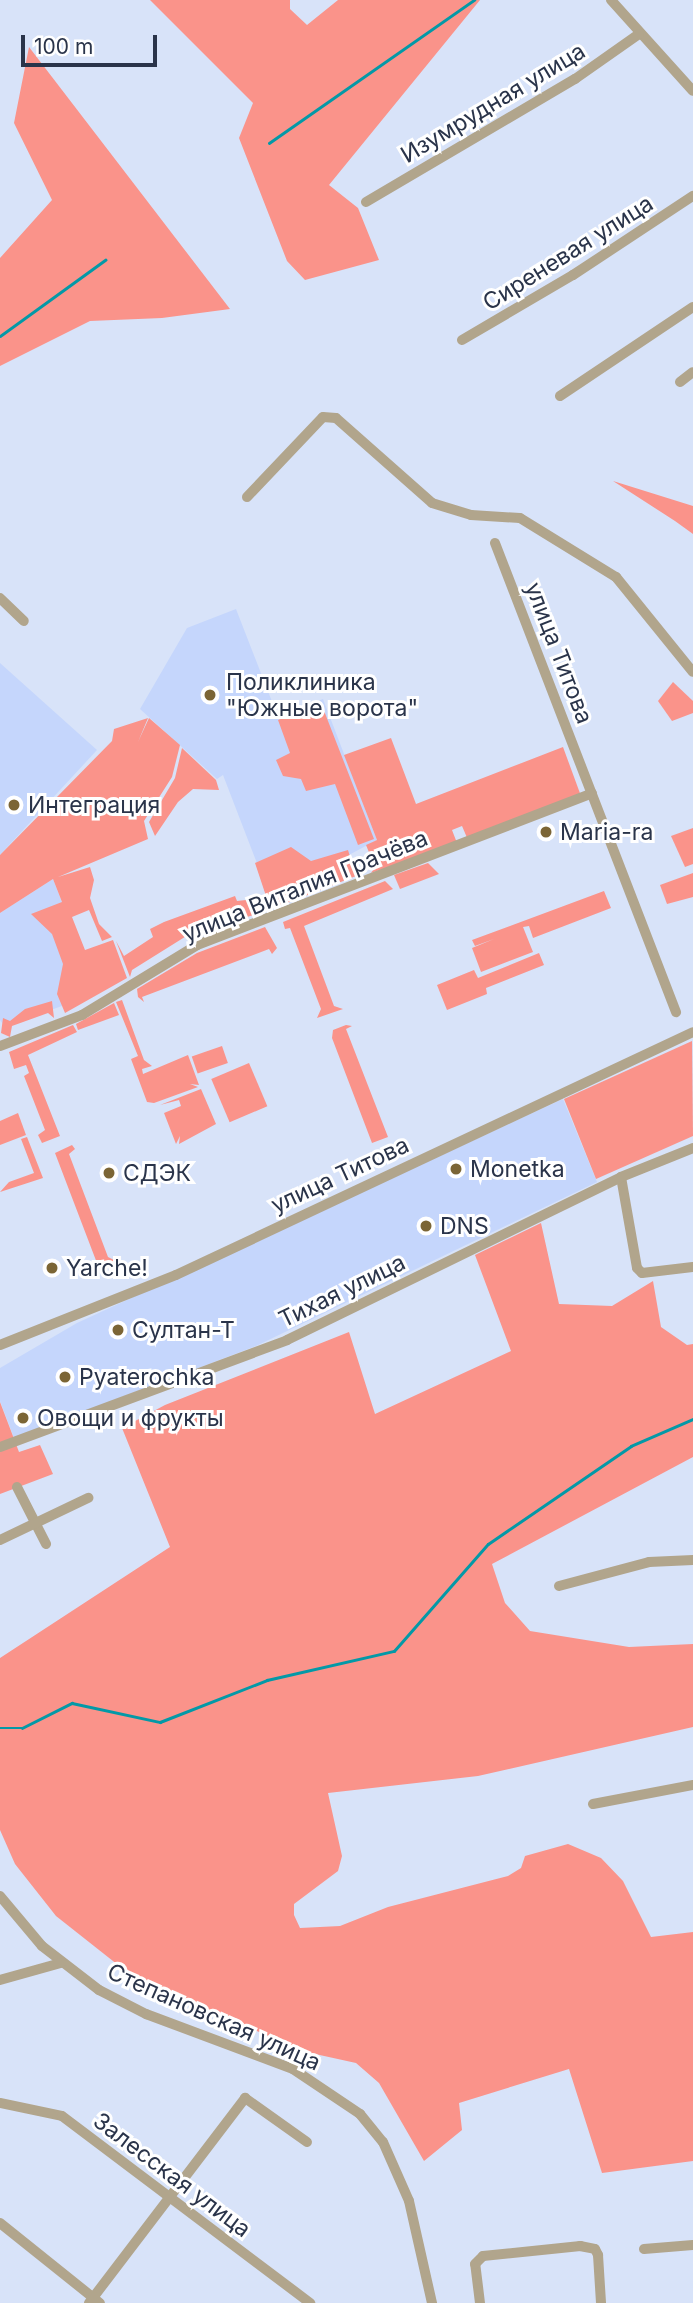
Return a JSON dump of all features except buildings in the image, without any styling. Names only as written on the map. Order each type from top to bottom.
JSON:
[{"type":"street","points":[[611,0],[693,91]]},
{"type":"street","name":"Изумрудная улица","points":[[366,202],[575,79],[639,34]]},
{"type":"street","name":"Сиреневая улица","points":[[462,340],[573,275],[693,196]]},
{"type":"street","points":[[560,396],[693,307]]},
{"type":"street","points":[[680,382],[693,372]]},
{"type":"street","points":[[247,497],[323,417],[336,418],[432,503],[471,515],[520,517],[616,577],[693,672]]},
{"type":"street","name":"улица Титова","points":[[495,543],[676,1012]]},
{"type":"street","points":[[0,598],[24,621]]},
{"type":"street","name":"улица Виталия Грачёва","points":[[0,1046],[82,1015],[197,945],[592,793]]},
{"type":"street","name":"улица Титова","points":[[0,1345],[176,1275],[693,1032]]},
{"type":"street","name":"Тихая улица","points":[[0,1447],[324,1324],[621,1177],[693,1148]]},
{"type":"street","points":[[621,1177],[637,1268],[642,1273],[693,1267]]},
{"type":"street","points":[[17,1487],[46,1544]]},
{"type":"street","points":[[0,1540],[88,1498]]},
{"type":"street","points":[[559,1586],[649,1562],[693,1560]]},
{"type":"street","points":[[593,1804],[693,1784]]},
{"type":"street","name":"Степановская улица","points":[[0,1896],[24,1927],[61,1963],[117,2001],[293,2069],[327,2088],[360,2114],[383,2142],[409,2201],[432,2303]]},
{"type":"street","points":[[0,1980],[61,1963]]},
{"type":"street","points":[[0,2223],[94,2301],[245,2098],[307,2142]]},
{"type":"street","name":"Залесская улица","points":[[0,2103],[62,2116],[310,2303]]},
{"type":"street","points":[[644,2249],[693,2245]]},
{"type":"street","points":[[480,2303],[475,2264],[483,2256],[580,2246],[596,2249],[601,2303]]},
{"type":"shaded area","points":[[150,0],[290,0],[290,9],[307,25],[338,0],[480,0],[329,185],[358,208],[379,260],[305,280],[287,261],[239,138],[253,103]]},
{"type":"shaded area","points":[[29,47],[230,309],[162,318],[90,321],[0,366],[0,258],[52,200],[14,123]]},
{"type":"shaded area","points":[[613,481],[693,506],[693,534],[675,521]]},
{"type":"shaded area","points":[[236,609],[278,717],[323,699],[377,840],[270,897],[223,775],[217,779],[140,709],[187,628]]},
{"type":"shaded area","points":[[0,663],[97,750],[0,855]]},
{"type":"shaded area","points":[[673,682],[693,701],[693,713],[672,721],[658,701]]},
{"type":"shaded area","points":[[321,703],[374,839],[358,845],[335,784],[306,791],[301,779],[283,776],[276,760],[290,753],[278,720]]},
{"type":"shaded area","points":[[148,718],[138,742],[149,718],[180,745],[172,777],[144,821],[148,839],[58,877],[90,867],[94,880],[90,898],[99,924],[112,937],[102,941],[89,910],[72,917],[85,950],[113,940],[127,978],[65,1013],[57,994],[63,964],[52,934],[31,914],[62,902],[53,879],[0,913],[0,855],[112,741],[114,729]]},
{"type":"shaded area","points":[[391,738],[416,804],[563,747],[581,796],[468,840],[462,826],[452,830],[457,843],[371,873],[375,867],[366,845],[377,840],[344,755]]},
{"type":"shaded area","points":[[182,748],[216,780],[219,790],[193,789],[178,802],[155,836],[149,822],[175,778]]},
{"type":"shaded area","points":[[693,828],[693,864],[685,867],[671,836]]},
{"type":"shaded area","points":[[291,847],[311,861],[348,850],[356,876],[277,907],[267,899],[255,863]]},
{"type":"shaded area","points":[[428,863],[439,874],[400,889],[394,875]]},
{"type":"shaded area","points":[[693,873],[693,897],[667,904],[660,885]]},
{"type":"shaded area","points":[[53,879],[97,993],[5,1027],[0,1020],[0,913]]},
{"type":"shaded area","points":[[385,881],[393,889],[304,926],[334,1006],[343,1009],[317,1018],[321,1009],[290,928],[285,929],[283,922]]},
{"type":"shaded area","points":[[604,891],[611,908],[533,938],[529,926],[523,927],[533,952],[481,972],[472,948],[494,939],[475,946],[472,940]]},
{"type":"shaded area","points":[[235,896],[237,901],[255,899],[257,914],[188,935],[132,970],[130,977],[116,941],[124,956],[153,937],[150,929]]},
{"type":"shaded area","points":[[265,927],[277,948],[272,954],[269,949],[142,997],[144,1002],[138,997],[137,989],[197,953]]},
{"type":"shaded area","points":[[539,953],[544,965],[486,988],[487,994],[447,1010],[437,985],[474,970],[478,978]]},
{"type":"shaded area","points":[[122,1000],[144,1060],[152,1066],[142,1069],[143,1074],[188,1055],[199,1085],[190,1084],[198,1087],[154,1103],[147,1102],[131,1059],[138,1056],[116,1002]]},
{"type":"shaded area","points":[[52,1001],[54,1018],[48,1013],[12,1026],[10,1037],[1,1033],[3,1018],[10,1021],[25,1009]]},
{"type":"shaded area","points":[[114,1003],[119,1015],[78,1030],[76,1024]]},
{"type":"shaded area","points":[[73,1025],[77,1032],[28,1055],[60,1136],[42,1143],[38,1135],[45,1130],[24,1076],[29,1073],[26,1065],[14,1069],[9,1052]]},
{"type":"shaded area","points":[[346,1025],[352,1026],[346,1029],[388,1137],[372,1143],[332,1038],[333,1030]]},
{"type":"shaded area","points":[[692,1041],[693,1136],[596,1179],[564,1099]]},
{"type":"shaded area","points":[[222,1046],[228,1063],[198,1073],[192,1056]]},
{"type":"shaded area","points":[[249,1063],[267,1106],[230,1122],[211,1079]]},
{"type":"shaded area","points":[[201,1089],[216,1124],[179,1144],[180,1136],[176,1144],[164,1113],[181,1106],[179,1100],[160,1105]]},
{"type":"shaded area","points":[[563,1099],[597,1182],[256,1346],[14,1438],[0,1401],[0,1368],[77,1323]]},
{"type":"shaded area","points":[[18,1113],[26,1135],[0,1145],[0,1121]]},
{"type":"shaded area","points":[[27,1137],[43,1178],[0,1192],[9,1182],[34,1173],[21,1139]]},
{"type":"shaded area","points":[[72,1145],[75,1149],[69,1154],[108,1257],[116,1261],[100,1271],[55,1153]]},
{"type":"shaded area","points":[[541,1223],[559,1304],[612,1306],[653,1281],[661,1327],[687,1345],[693,1344],[693,1457],[492,1564],[505,1603],[530,1631],[629,1647],[693,1644],[693,1727],[478,1776],[328,1793],[342,1856],[338,1871],[294,1904],[294,1915],[300,1928],[340,1926],[388,1907],[508,1876],[521,1868],[525,1856],[568,1844],[601,1858],[623,1881],[651,1937],[693,1932],[693,2161],[602,2173],[569,2069],[459,2103],[462,2130],[424,2161],[379,2083],[356,2063],[306,2052],[137,1980],[56,1916],[15,1864],[0,1830],[0,1658],[170,1547],[122,1428],[165,1405],[349,1332],[375,1414],[511,1351],[475,1255]]},
{"type":"shaded area","points":[[0,1402],[19,1452],[40,1445],[53,1474],[0,1494]]},
{"type":"waterway","points":[[269,143],[474,0]]},
{"type":"waterway","points":[[0,336],[105,260]]},
{"type":"waterway","points":[[0,1728],[22,1728],[72,1703],[160,1722],[267,1680],[394,1651],[488,1544],[631,1446],[693,1419]]},
{"type":"place","name":"Поликлиника \"Южные ворота\"","points":[[210,695]]},
{"type":"place","name":"Интеграция","points":[[14,805]]},
{"type":"place","name":"Maria-ra","points":[[546,832]]},
{"type":"place","name":"Monetka","points":[[456,1169]]},
{"type":"place","name":"СДЭК","points":[[109,1173]]},
{"type":"place","name":"DNS","points":[[426,1226]]},
{"type":"place","name":"Yarche!","points":[[52,1268]]},
{"type":"place","name":"Султан-Т","points":[[118,1330]]},
{"type":"place","name":"Pyaterochka","points":[[65,1377]]},
{"type":"place","name":"Овощи и фрукты","points":[[23,1418]]}]
